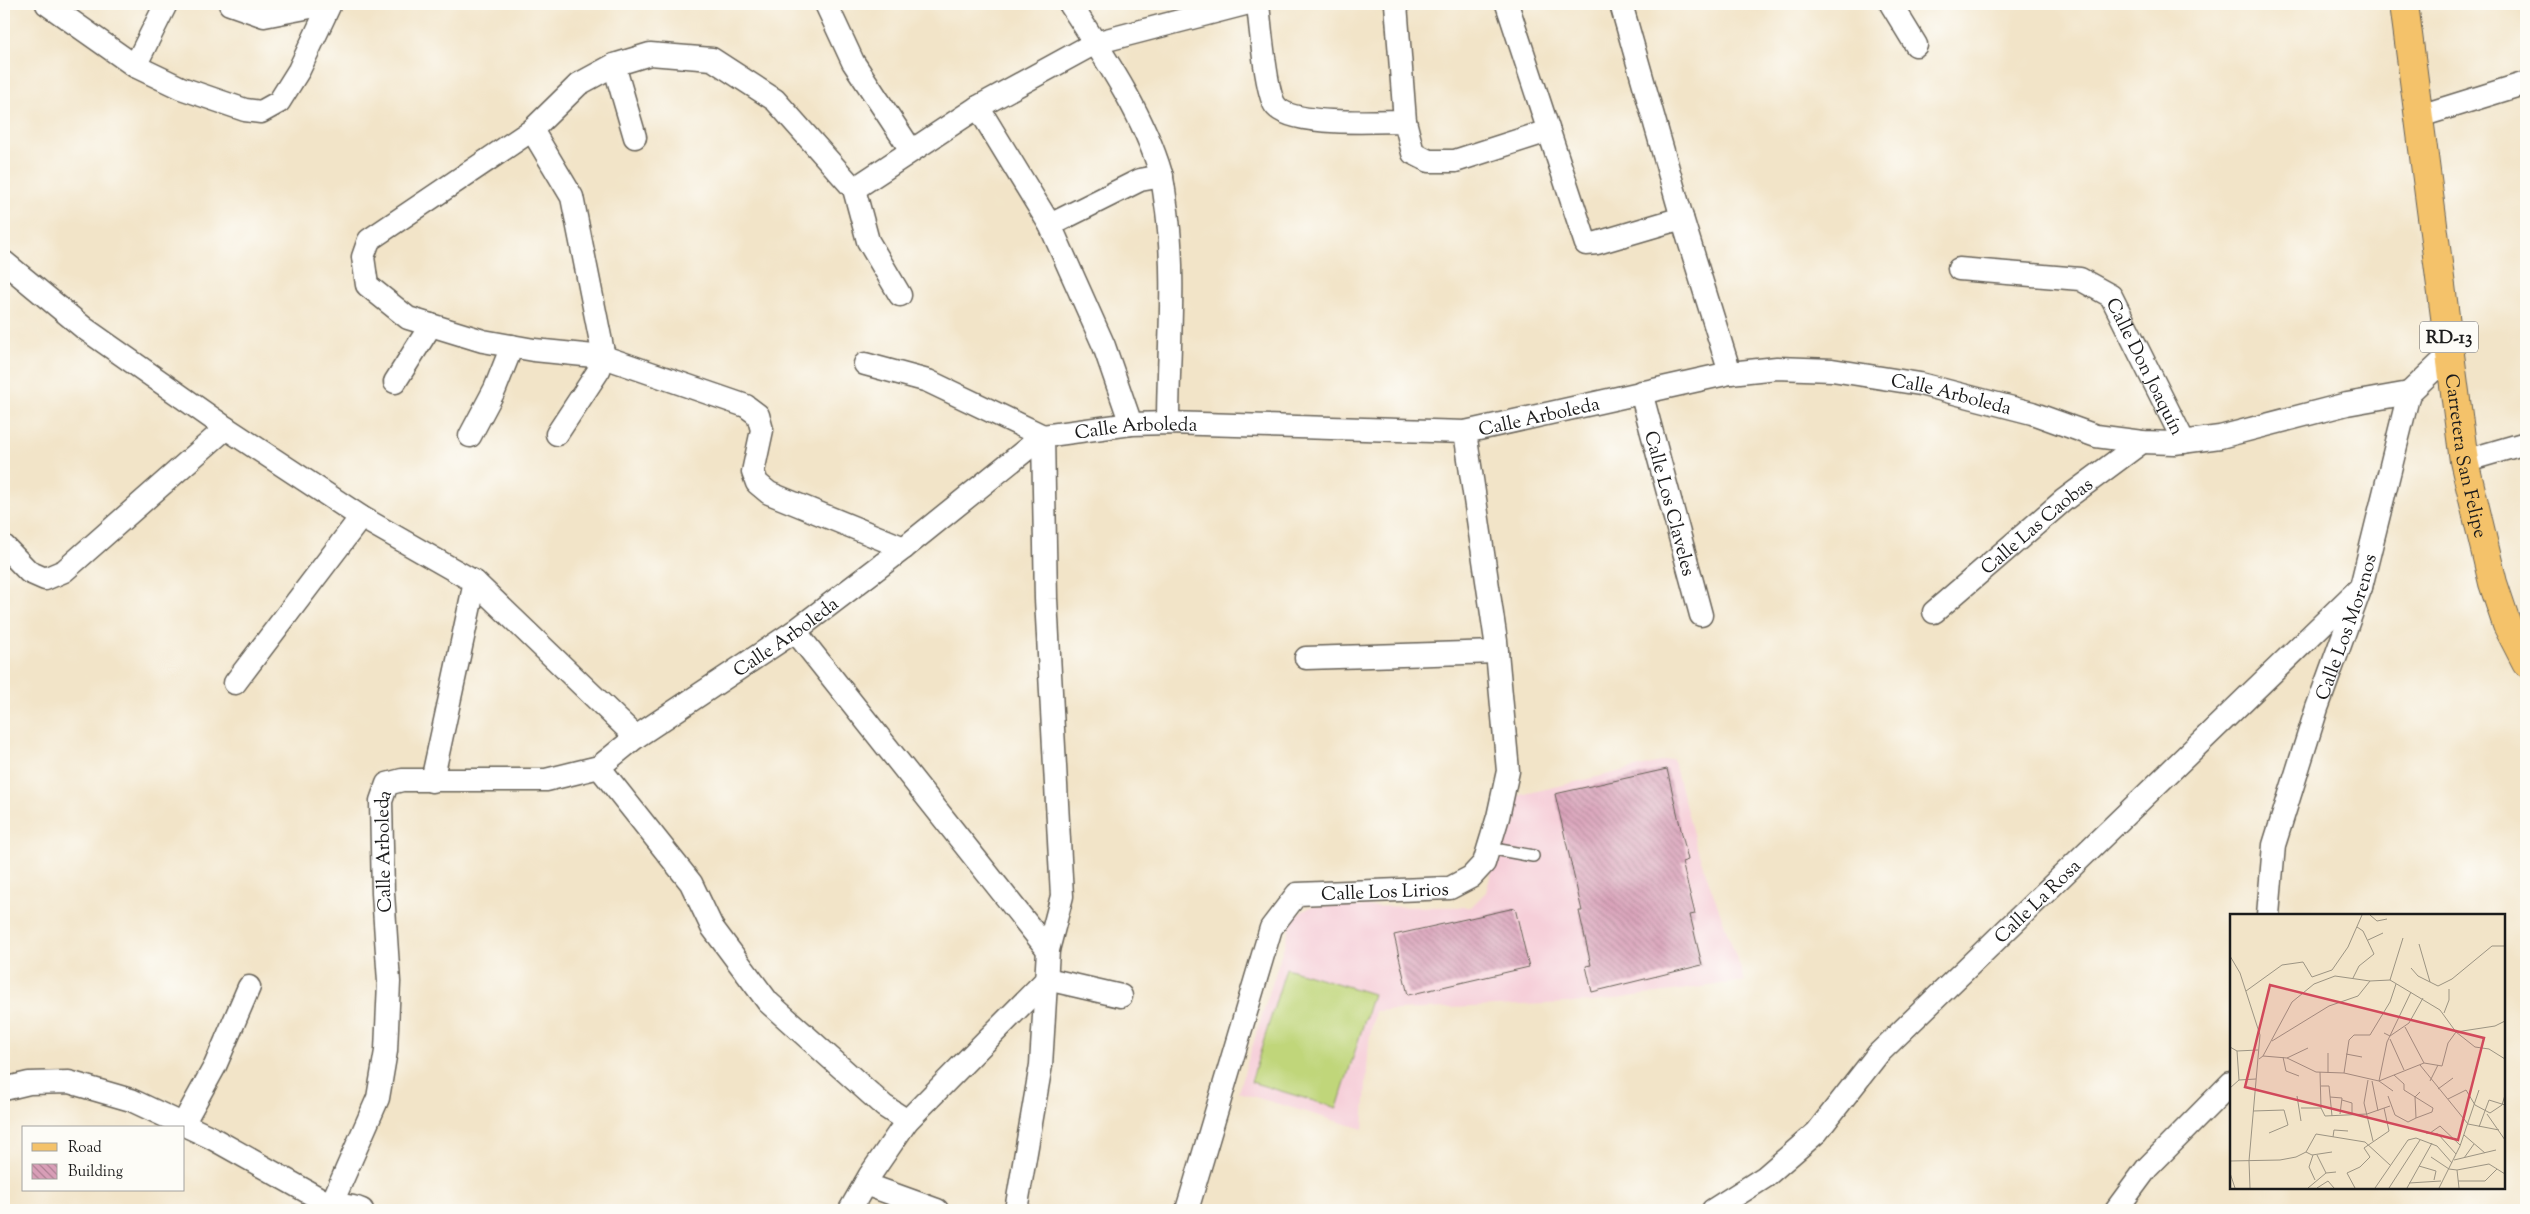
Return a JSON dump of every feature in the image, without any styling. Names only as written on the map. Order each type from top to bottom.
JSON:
[{"type":"main road","name":"Carretera San Felipe","points":[[2404,4],[2464,461],[2493,583],[2507,625],[2526,662]]},
{"type":"street","points":[[47,4],[134,66],[181,88],[245,110],[260,112],[279,102],[299,70],[328,4]]},
{"type":"street","points":[[134,66],[166,4]]},
{"type":"street","points":[[230,4],[264,16],[328,4]]},
{"type":"street","points":[[826,4],[853,62],[911,150]]},
{"type":"street","points":[[1070,4],[1095,43],[1141,126],[1153,149],[1162,176],[1172,250],[1168,423]]},
{"type":"street","points":[[854,189],[978,107],[1095,43],[1214,8],[1245,4]]},
{"type":"street","points":[[1258,4],[1268,81],[1275,105],[1287,115],[1311,120],[1405,121]]},
{"type":"street","points":[[1396,4],[1405,121],[1413,153],[1429,161],[1454,161],[1548,132]]},
{"type":"street","points":[[1507,4],[1586,244],[1597,244],[1682,218]]},
{"type":"street","points":[[1622,4],[1682,218],[1730,373]]},
{"type":"street","points":[[1891,4],[1916,45]]},
{"type":"street","points":[[900,295],[868,240],[854,189],[775,100],[712,60],[650,54],[614,65],[579,84],[532,130],[369,240],[363,257],[367,285],[408,318],[483,341],[604,357],[746,406],[758,415],[762,430],[753,472],[757,483],[770,493],[904,548]]},
{"type":"street","points":[[614,65],[635,137]]},
{"type":"street","points":[[2420,116],[2526,82]]},
{"type":"street","points":[[978,107],[1050,225],[1104,346],[1131,424]]},
{"type":"street","points":[[532,130],[572,197],[604,357],[599,370],[557,434]]},
{"type":"street","points":[[1050,225],[1140,180],[1162,176]]},
{"type":"street","points":[[4,262],[84,328],[226,428],[361,517],[476,582],[636,737]]},
{"type":"street","name":"Calle Don Joaquín","points":[[1959,269],[2080,279],[2111,296],[2184,442]]},
{"type":"street","points":[[395,382],[431,325]]},
{"type":"street","points":[[470,436],[495,389],[512,346]]},
{"type":"street","points":[[2409,393],[2451,353]]},
{"type":"street","points":[[865,364],[928,381],[1043,436],[1046,599],[1062,896],[1048,950],[1041,1065],[1016,1210]]},
{"type":"street","name":"Calle Arboleda","points":[[324,1208],[378,1098],[386,1051],[389,982],[383,893],[381,801],[387,784],[402,780],[546,780],[599,767],[636,737],[795,631],[904,548],[1043,436],[1131,424],[1168,423],[1465,432],[1730,373],[1777,368],[1832,370],[1920,384],[2032,413],[2096,436],[2142,442],[2184,442],[2220,437],[2347,404],[2409,393]]},
{"type":"street","name":"Calle Los Claveles","points":[[1641,392],[1701,615]]},
{"type":"street","name":"Calle Los Morenos","points":[[2268,914],[2274,846],[2317,708],[2360,587],[2409,393]]},
{"type":"street","points":[[4,546],[30,572],[45,579],[64,572],[226,428]]},
{"type":"street","name":"Calle Los Lirios","points":[[1187,1210],[1271,928],[1297,894],[1450,888],[1471,877],[1484,863],[1498,817],[1508,771],[1497,652],[1465,432]]},
{"type":"street","name":"Calle Las Caobas","points":[[1934,612],[2064,500],[2142,442]]},
{"type":"street","points":[[2464,461],[2526,443]]},
{"type":"street","points":[[235,683],[361,517]]},
{"type":"street","points":[[432,781],[476,582]]},
{"type":"street","name":"Calle La Rosa","points":[[1713,1210],[1765,1177],[1816,1132],[1878,1054],[2360,587]]},
{"type":"street","points":[[795,631],[1048,950]]},
{"type":"street","points":[[1306,658],[1497,652]]},
{"type":"street","points":[[599,767],[690,883],[712,927],[768,1002],[884,1106],[907,1121]]},
{"type":"street","points":[[850,1210],[907,1121],[1046,979]]},
{"type":"street","points":[[1046,979],[1121,996]]},
{"type":"street","points":[[183,1124],[215,1066],[249,987]]},
{"type":"street","points":[[4,1088],[29,1083],[69,1082],[131,1100],[210,1137],[324,1208],[354,1207],[362,1210]]},
{"type":"street","points":[[2116,1210],[2146,1168],[2230,1084]]},
{"type":"street","points":[[865,1184],[937,1210]]},
{"type":"lane","points":[[1488,848],[1533,856]]},
{"type":"shaded area","points":[[1673,759],[1697,849],[1745,981],[1593,1002],[1375,1011],[1369,1041],[1363,1129],[1238,1092],[1293,917],[1312,906],[1471,907],[1486,892],[1512,797]]},
{"type":"green space","points":[[1286,968],[1373,994],[1337,1108],[1251,1082]]},
{"type":"building","points":[[1667,769],[1688,860],[1682,862],[1695,914],[1690,915],[1702,965],[1592,992],[1586,966],[1591,965],[1579,911],[1582,911],[1555,794]]},
{"type":"building","points":[[1515,908],[1529,967],[1408,995],[1394,935]]}]
